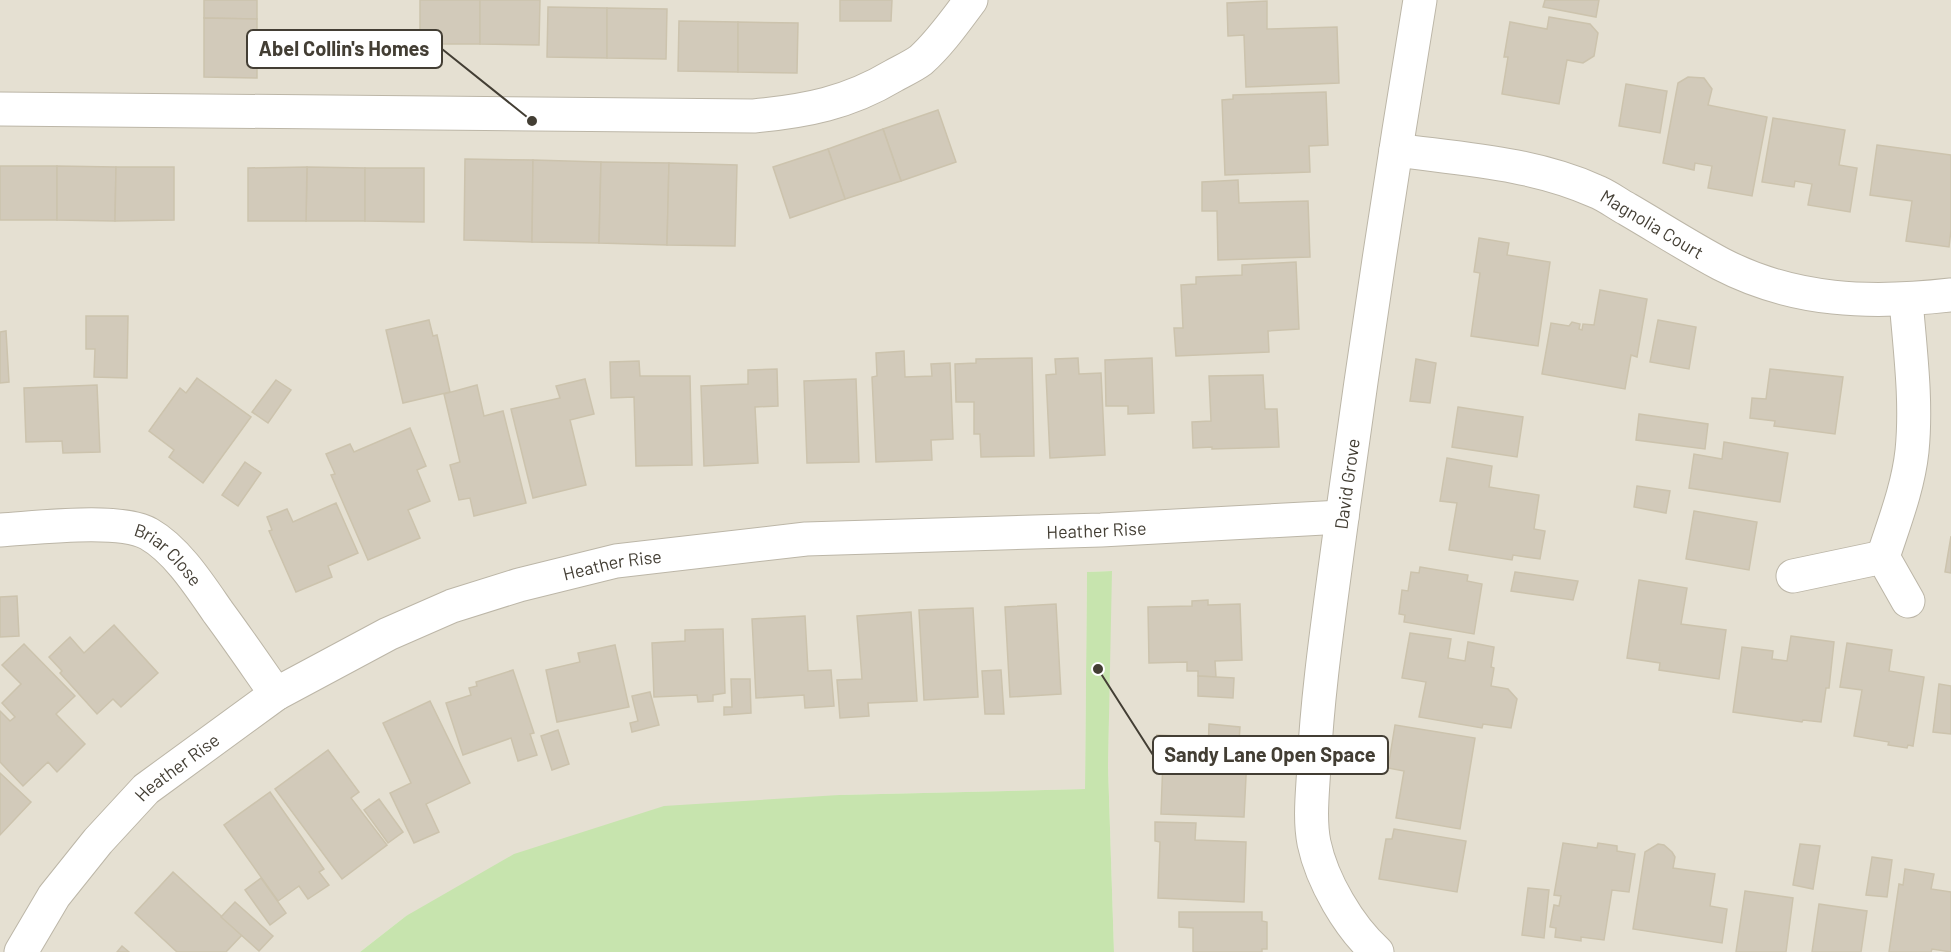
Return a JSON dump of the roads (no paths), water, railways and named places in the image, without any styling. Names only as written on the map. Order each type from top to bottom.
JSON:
[{"type":"street","points":[[0,109],[754,116],[798,112],[832,104],[868,91],[920,60],[953,24],[971,0]]},
{"type":"street","name":"David Grove","points":[[1377,952],[1364,940],[1323,873],[1314,842],[1312,807],[1317,709],[1342,517],[1420,0]]},
{"type":"street","name":"Magnolia Court","points":[[1396,150],[1539,170],[1596,191],[1721,264],[1756,279],[1802,293],[1851,300],[1906,300],[1951,295]]},
{"type":"street","points":[[1906,300],[1913,408],[1912,452],[1904,494],[1883,557],[1908,601]]},
{"type":"street","name":"Heather Rise","points":[[21,952],[54,896],[98,841],[146,789],[276,694],[388,634],[452,606],[519,585],[616,561],[806,539],[1101,530],[1342,517]]},
{"type":"street","name":"Briar Close","points":[[0,530],[94,524],[148,533],[168,549],[191,574],[276,694]]},
{"type":"street","points":[[1793,576],[1883,557]]},
{"type":"place","name":"Abel Collin's Homes","points":[[532,121]]},
{"type":"place","name":"Sandy Lane Open Space","points":[[1098,669]]}]
